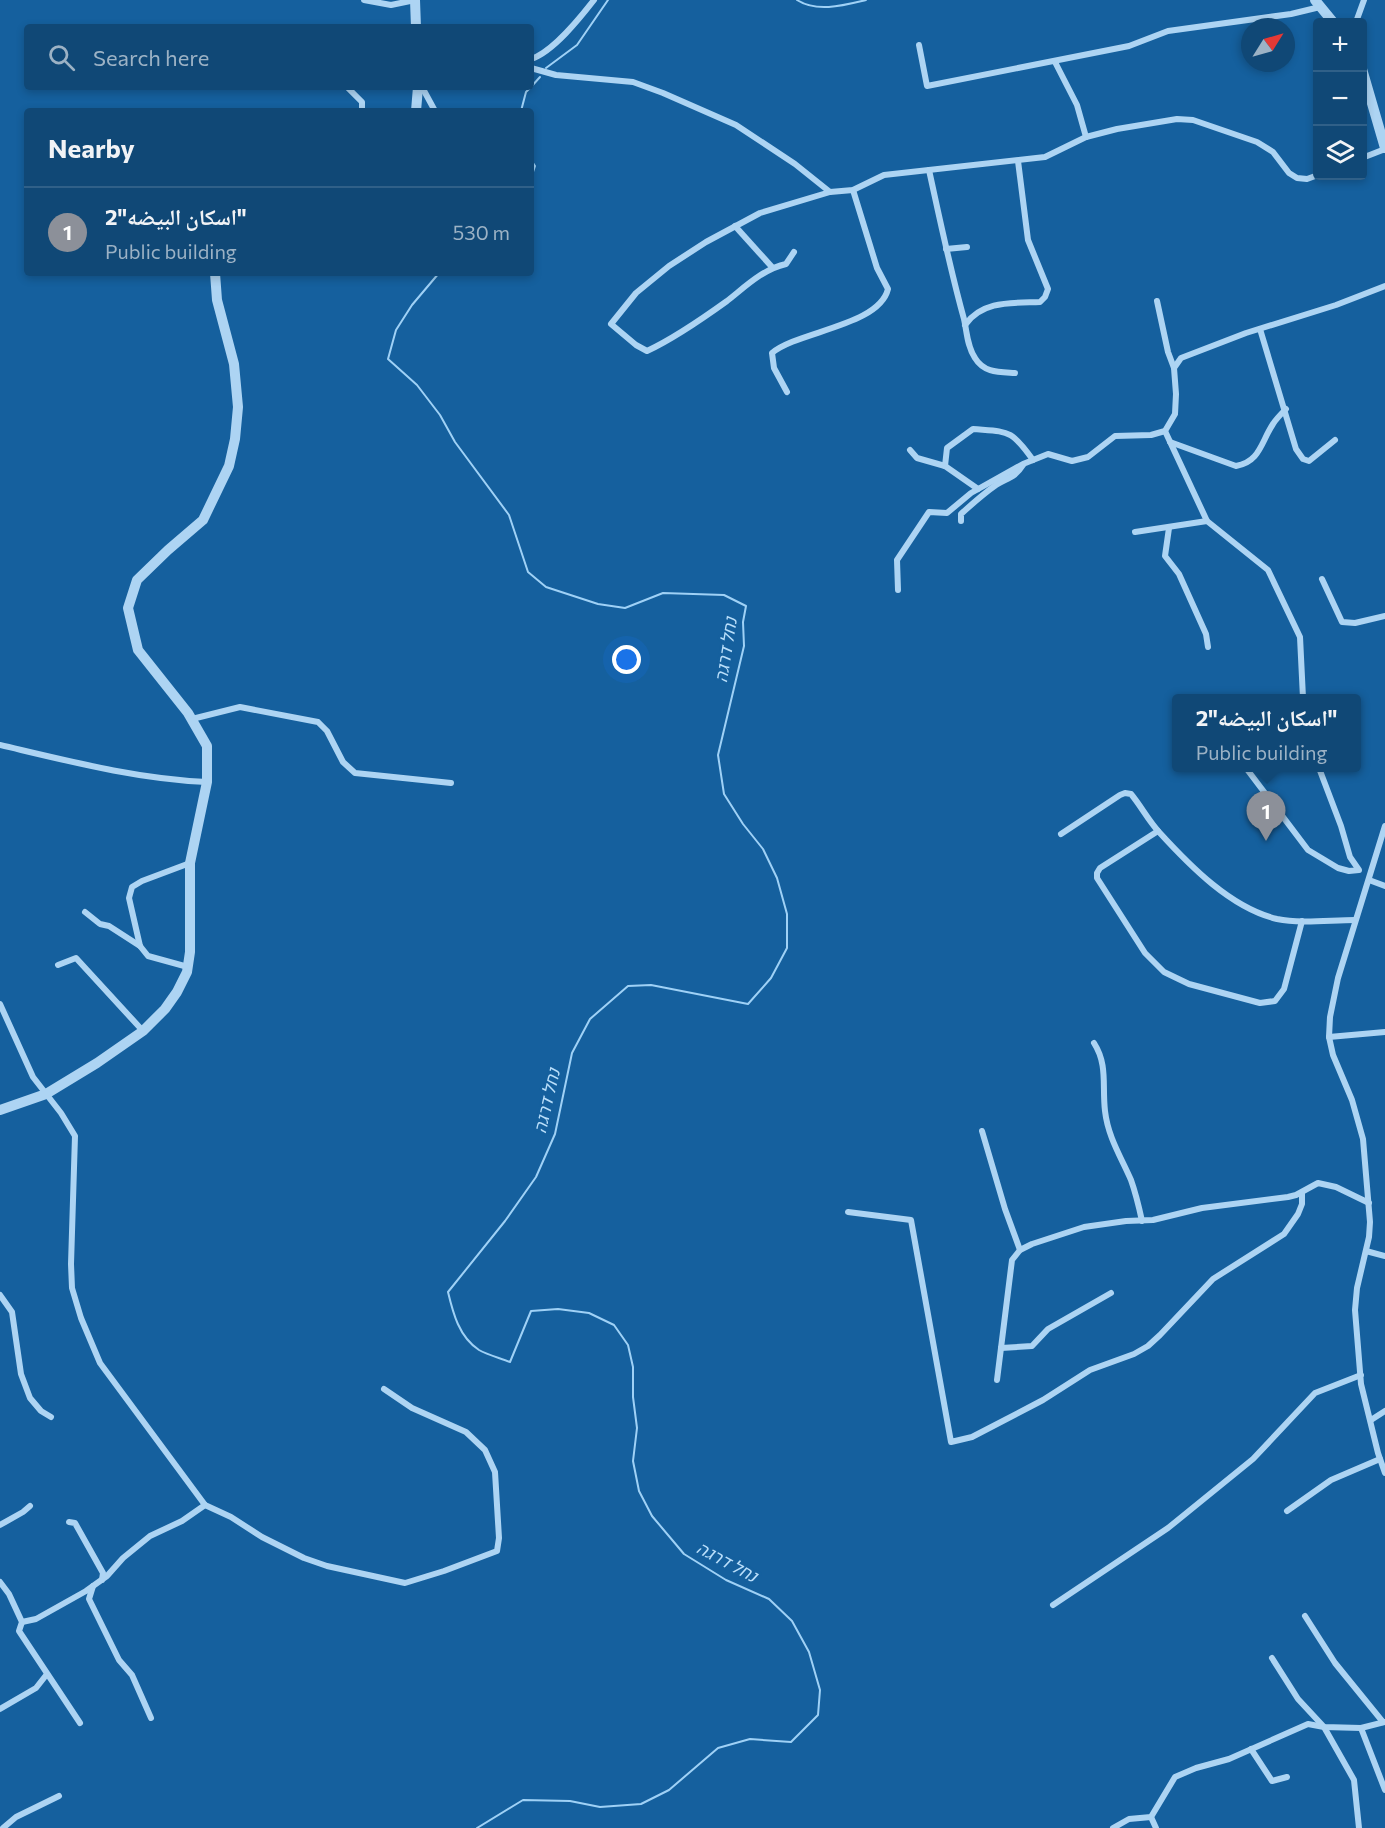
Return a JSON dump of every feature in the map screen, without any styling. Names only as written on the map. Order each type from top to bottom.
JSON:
[{"type":"street","points":[[364,0],[391,5],[415,0],[416,24]]},
{"type":"street","points":[[534,57],[552,46],[594,0]]},
{"type":"street","points":[[1357,18],[1364,0]]},
{"type":"street","points":[[919,45],[927,86],[1129,46],[1168,31],[1291,14],[1318,2],[1330,18]]},
{"type":"street","points":[[1054,62],[1077,105],[1086,137]]},
{"type":"street","points":[[534,69],[556,75],[633,82],[663,93],[736,125],[795,164],[830,192]]},
{"type":"street","points":[[1363,72],[1385,149],[1367,156]]},
{"type":"street","points":[[349,90],[362,102],[362,108]]},
{"type":"street","points":[[416,108],[420,90]]},
{"type":"street","points":[[422,90],[433,108]]},
{"type":"street","points":[[794,252],[786,264],[772,267],[661,344],[646,351],[611,324],[636,294],[669,266],[735,226],[760,213],[830,192],[853,190],[884,175],[1045,157],[1086,137],[1177,118],[1193,120],[1257,142],[1273,152],[1289,173],[1297,178],[1307,179],[1313,177]]},
{"type":"street","points":[[965,325],[972,315],[998,303],[1040,302],[1048,289],[1028,240],[1018,161]]},
{"type":"street","points":[[929,170],[965,325],[965,335],[975,359],[990,372],[1015,373]]},
{"type":"street","points":[[788,392],[774,368],[772,353],[780,346],[844,323],[881,305],[886,297],[888,290],[877,268],[853,190]]},
{"type":"street","points":[[735,226],[772,267]]},
{"type":"street","points":[[946,249],[966,247]]},
{"type":"street","points":[[0,1110],[46,1094],[143,1031],[165,1009],[177,992],[188,967],[190,863],[207,782],[207,746],[192,719],[138,650],[128,608],[137,580],[203,520],[229,466],[238,407],[234,364],[217,300],[214,276]]},
{"type":"street","points":[[1174,368],[1181,358],[1385,286]]},
{"type":"street","points":[[898,590],[897,560],[929,512],[947,513],[978,489],[1023,464],[1048,454],[1072,461],[1088,457],[1115,436],[1151,435],[1166,431],[1175,414],[1176,394],[1174,368],[1168,352],[1157,301]]},
{"type":"street","points":[[1260,329],[1286,409],[1296,449],[1303,459],[1309,461],[1335,440]]},
{"type":"street","points":[[1170,442],[1236,466],[1246,464],[1255,456],[1273,423],[1286,409]]},
{"type":"street","points":[[945,466],[947,448],[973,429],[1003,431],[1013,436],[1033,460]]},
{"type":"street","points":[[1166,431],[1207,521],[1268,570],[1300,637],[1303,694]]},
{"type":"street","points":[[910,450],[917,458],[945,466],[978,489]]},
{"type":"street","points":[[961,521],[961,514],[966,509],[996,485],[1017,474],[1023,464]]},
{"type":"street","points":[[1135,532],[1207,521]]},
{"type":"street","points":[[1169,528],[1165,556],[1179,574],[1206,634],[1208,646]]},
{"type":"street","points":[[1322,579],[1342,622],[1385,616]]},
{"type":"street","points":[[192,719],[240,707],[318,722],[327,731],[343,762],[355,773],[451,783]]},
{"type":"street","points":[[0,745],[106,770],[207,782]]},
{"type":"street","points":[[1249,772],[1308,850],[1338,868],[1349,871],[1359,870],[1350,857],[1321,772]]},
{"type":"street","points":[[1061,834],[1125,793],[1131,794],[1158,831],[1214,885],[1244,907],[1277,919],[1356,920]]},
{"type":"street","points":[[1385,826],[1333,997],[1329,1037],[1333,1055],[1352,1100],[1363,1139],[1369,1203],[1369,1237],[1354,1310],[1361,1384],[1385,1473]]},
{"type":"street","points":[[1158,831],[1100,868],[1097,878],[1145,952],[1164,972],[1189,984],[1260,1003],[1275,1001],[1284,989],[1302,921]]},
{"type":"street","points":[[140,946],[129,898],[132,887],[190,863]]},
{"type":"street","points":[[1369,880],[1385,885]]},
{"type":"street","points":[[85,912],[100,924],[140,946],[148,956],[188,967]]},
{"type":"street","points":[[58,965],[76,958],[143,1031]]},
{"type":"street","points":[[0,1004],[33,1077],[66,1120],[75,1136],[71,1264],[72,1288],[81,1318],[100,1363],[204,1505],[231,1516],[262,1537],[304,1558],[327,1566],[405,1583],[496,1551],[499,1538],[495,1472],[485,1450],[466,1432],[412,1408],[384,1389]]},
{"type":"street","points":[[1329,1037],[1385,1032]]},
{"type":"street","points":[[1094,1043],[1103,1059],[1108,1125],[1117,1152],[1131,1181],[1142,1221]]},
{"type":"street","points":[[982,1131],[1005,1209],[1020,1250]]},
{"type":"street","points":[[997,1380],[1012,1260],[1020,1250],[1084,1227],[1164,1218],[1212,1206],[1288,1197],[1302,1192],[1311,1185],[1327,1184],[1369,1203]]},
{"type":"street","points":[[848,1212],[911,1220],[951,1442],[972,1437],[1043,1400],[1090,1370],[1134,1354],[1148,1346],[1213,1279],[1284,1234],[1298,1214],[1302,1204],[1302,1192]]},
{"type":"street","points":[[1366,1251],[1385,1256]]},
{"type":"street","points":[[1001,1348],[1032,1346],[1048,1329],[1111,1293]]},
{"type":"street","points":[[0,1295],[12,1312],[21,1374],[30,1398],[41,1411],[51,1417]]},
{"type":"street","points":[[1053,1605],[1168,1528],[1253,1459],[1315,1393],[1361,1375]]},
{"type":"street","points":[[1371,1420],[1385,1411]]},
{"type":"street","points":[[1287,1510],[1331,1480],[1380,1459]]},
{"type":"street","points":[[22,1622],[36,1619],[93,1586],[150,1536],[183,1521],[204,1505]]},
{"type":"street","points":[[0,1525],[24,1512],[30,1506]]},
{"type":"street","points":[[69,1522],[75,1523],[103,1573],[101,1580]]},
{"type":"street","points":[[0,1582],[9,1594],[22,1622],[19,1631],[80,1723]]},
{"type":"street","points":[[93,1586],[89,1599],[119,1660],[132,1675],[151,1718]]},
{"type":"street","points":[[1151,1817],[1175,1777],[1196,1768],[1229,1759],[1308,1724],[1361,1728],[1384,1722],[1335,1663],[1305,1616]]},
{"type":"street","points":[[1272,1658],[1298,1699],[1324,1727],[1354,1780],[1359,1828]]},
{"type":"street","points":[[0,1709],[36,1688],[47,1674]]},
{"type":"street","points":[[1361,1728],[1385,1790]]},
{"type":"street","points":[[1251,1749],[1272,1781],[1287,1777]]},
{"type":"street","points":[[3,1828],[16,1818],[59,1796]]},
{"type":"street","points":[[1113,1828],[1129,1819],[1151,1817]]},
{"type":"street","points":[[1151,1817],[1156,1828]]},
{"type":"waterway","name":"נחל דרגה","points":[[546,68],[577,45],[608,0]]},
{"type":"waterway","name":"נחל דרגה","points":[[797,0],[822,7],[840,6],[866,0]]},
{"type":"waterway","name":"נחל דרגה","points":[[534,84],[540,77]]},
{"type":"waterway","name":"נחל דרגה","points":[[522,108],[528,90]]},
{"type":"waterway","name":"נחל דרגה","points":[[534,164],[534,169]]},
{"type":"waterway","name":"נחל דרגה","points":[[436,276],[412,305],[396,330],[388,359],[417,385],[440,415],[455,442],[509,515],[528,572],[546,587],[598,604],[625,608],[663,593],[724,595],[746,606],[743,622],[744,646],[718,755],[724,794],[743,824],[763,849],[777,878],[787,914],[787,948],[771,978],[748,1004],[651,985],[628,986],[590,1019],[572,1053],[555,1134],[536,1177],[505,1221],[448,1292],[450,1300],[458,1324],[472,1345],[483,1352],[510,1362],[531,1311],[558,1309],[589,1313],[614,1325],[628,1345],[633,1367],[633,1397],[637,1428],[633,1461],[639,1491],[652,1516],[684,1554],[726,1580],[769,1599],[792,1621],[809,1652],[820,1690],[818,1715],[791,1742],[750,1739],[718,1748],[669,1790],[641,1804],[600,1807],[570,1801],[523,1800],[477,1828]]},
{"type":"place","name":"اسكان البيضه\"2\"","points":[[1266,841]]}]
